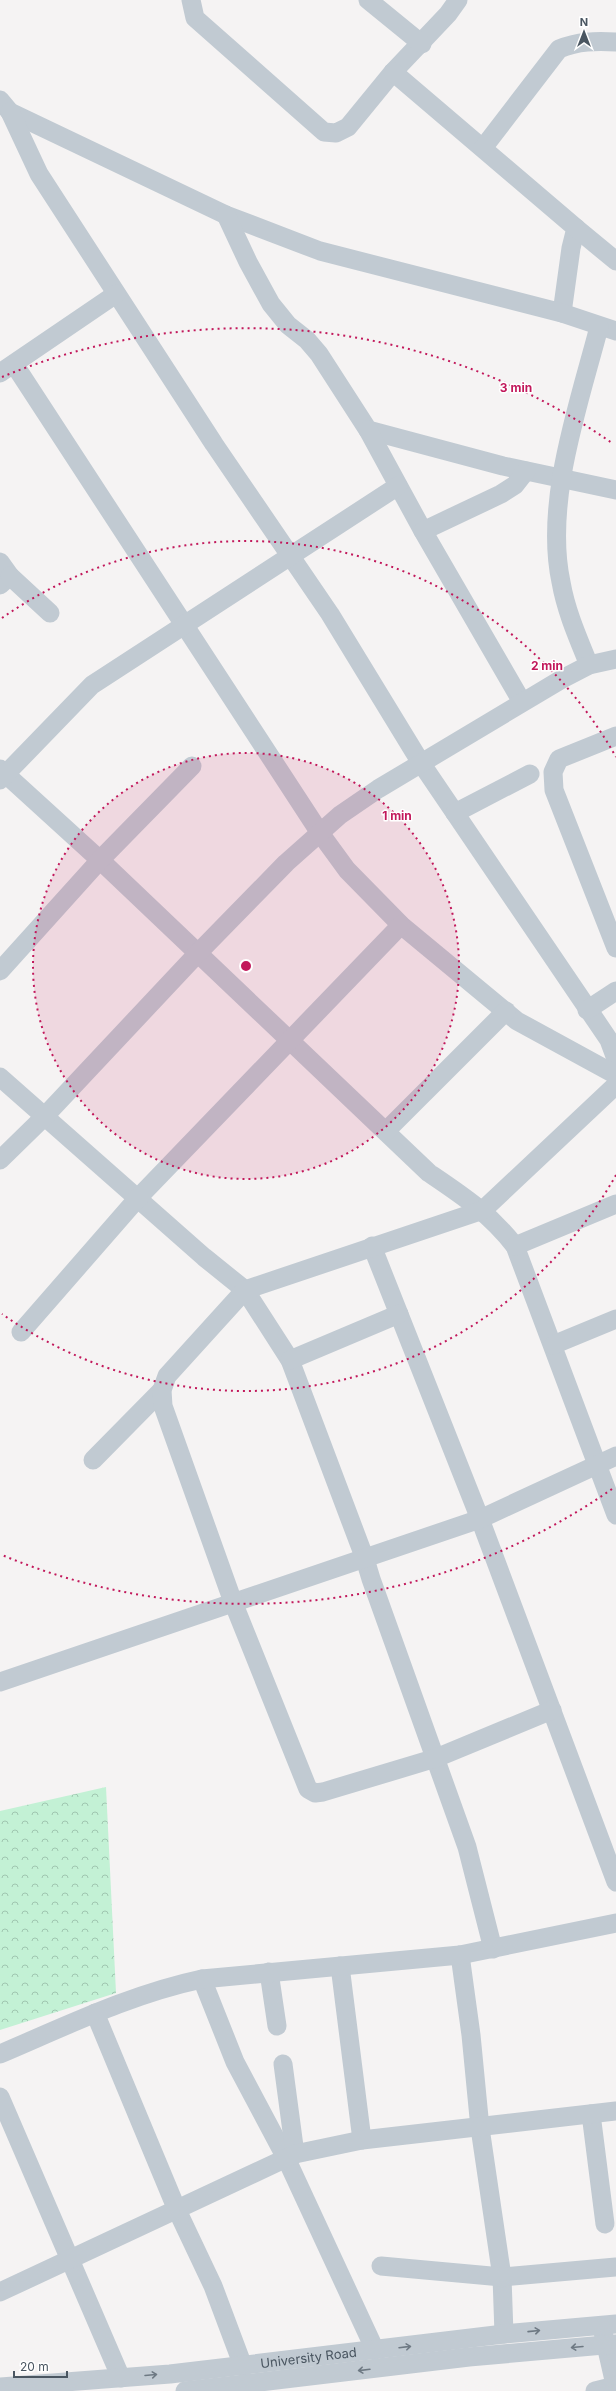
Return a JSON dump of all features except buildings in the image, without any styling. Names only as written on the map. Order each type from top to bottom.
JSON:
[{"type":"street","points":[[191,0],[195,18],[324,132],[336,133],[348,127],[393,72],[422,44],[458,0]]},
{"type":"street","points":[[368,0],[422,44]]},
{"type":"street","points":[[483,148],[559,49],[569,44],[589,41],[616,42]]},
{"type":"street","points":[[393,72],[616,261]]},
{"type":"street","points":[[5,106],[226,215],[320,251],[562,313],[608,329],[560,479],[557,554],[561,582],[572,623],[589,665]]},
{"type":"street","points":[[5,106],[39,174],[116,294],[132,315],[214,444],[291,554],[422,763],[608,1040],[616,1059]]},
{"type":"street","points":[[226,215],[248,262],[271,304],[288,325],[307,340],[318,354],[368,430],[423,532],[522,702]]},
{"type":"street","points":[[562,313],[571,248],[576,228]]},
{"type":"street","points":[[116,294],[7,368],[185,625],[320,833],[347,870],[401,925],[517,1021],[616,1075]]},
{"type":"street","points":[[368,430],[435,450],[560,479],[616,490]]},
{"type":"street","points":[[423,532],[501,494],[515,485],[526,471]]},
{"type":"street","points":[[398,486],[291,554],[92,685],[2,775],[100,860],[429,1173],[482,1210],[515,1246],[616,1515]]},
{"type":"street","points":[[3,574],[50,613]]},
{"type":"street","points":[[0,1160],[44,1117],[198,953],[286,863],[340,815],[522,702],[589,665],[616,659]]},
{"type":"street","points":[[616,736],[559,759],[553,772],[554,790],[616,948]]},
{"type":"street","points":[[0,971],[100,860],[192,766]]},
{"type":"street","points":[[455,813],[530,774]]},
{"type":"street","points":[[21,1332],[137,1199],[401,925]]},
{"type":"street","points":[[587,1010],[616,991]]},
{"type":"street","points":[[386,1131],[506,1011]]},
{"type":"street","points":[[0,1078],[204,1257],[245,1290],[290,1360],[365,1559],[370,1579],[467,1847],[494,1949]]},
{"type":"street","points":[[552,1710],[436,1758],[323,1792],[315,1793],[308,1789],[232,1602],[163,1406],[162,1390],[167,1376],[245,1290],[482,1210],[616,1085]]},
{"type":"street","points":[[515,1246],[616,1204]]},
{"type":"street","points":[[372,1246],[480,1519],[616,1882]]},
{"type":"street","points":[[290,1360],[399,1314]]},
{"type":"street","points":[[553,1345],[616,1319]]},
{"type":"street","points":[[93,1460],[162,1390]]},
{"type":"street","points":[[0,1682],[480,1519],[616,1456]]},
{"type":"street","points":[[0,2054],[95,2013],[166,1987],[202,1979],[460,1954],[494,1949],[616,1923]]},
{"type":"street","points":[[460,1954],[471,2035],[480,2128],[502,2277],[504,2334]]},
{"type":"street","points":[[340,1966],[362,2140]]},
{"type":"street","points":[[270,1972],[277,2026]]},
{"type":"street","points":[[202,1979],[235,2062],[290,2156],[376,2350]]},
{"type":"street","points":[[95,2013],[177,2210],[213,2286],[244,2366]]},
{"type":"street","points":[[283,2064],[290,2156]]},
{"type":"street","points":[[0,2097],[121,2378]]},
{"type":"street","points":[[0,2292],[290,2156],[362,2140],[480,2128],[616,2111]]},
{"type":"street","points":[[591,2114],[605,2224]]},
{"type":"street","points":[[381,2266],[502,2277],[616,2267]]},
{"type":"street","points":[[595,2391],[616,2387],[609,2324]]},
{"type":"street","name":"University Road","points":[[0,2387],[121,2378],[244,2366],[504,2334],[609,2324]]},
{"type":"street","name":"University Road","points":[[185,2391],[469,2357],[611,2344]]},
{"type":"green space","points":[[106,1787],[116,1993],[0,2030],[0,1811]]}]
